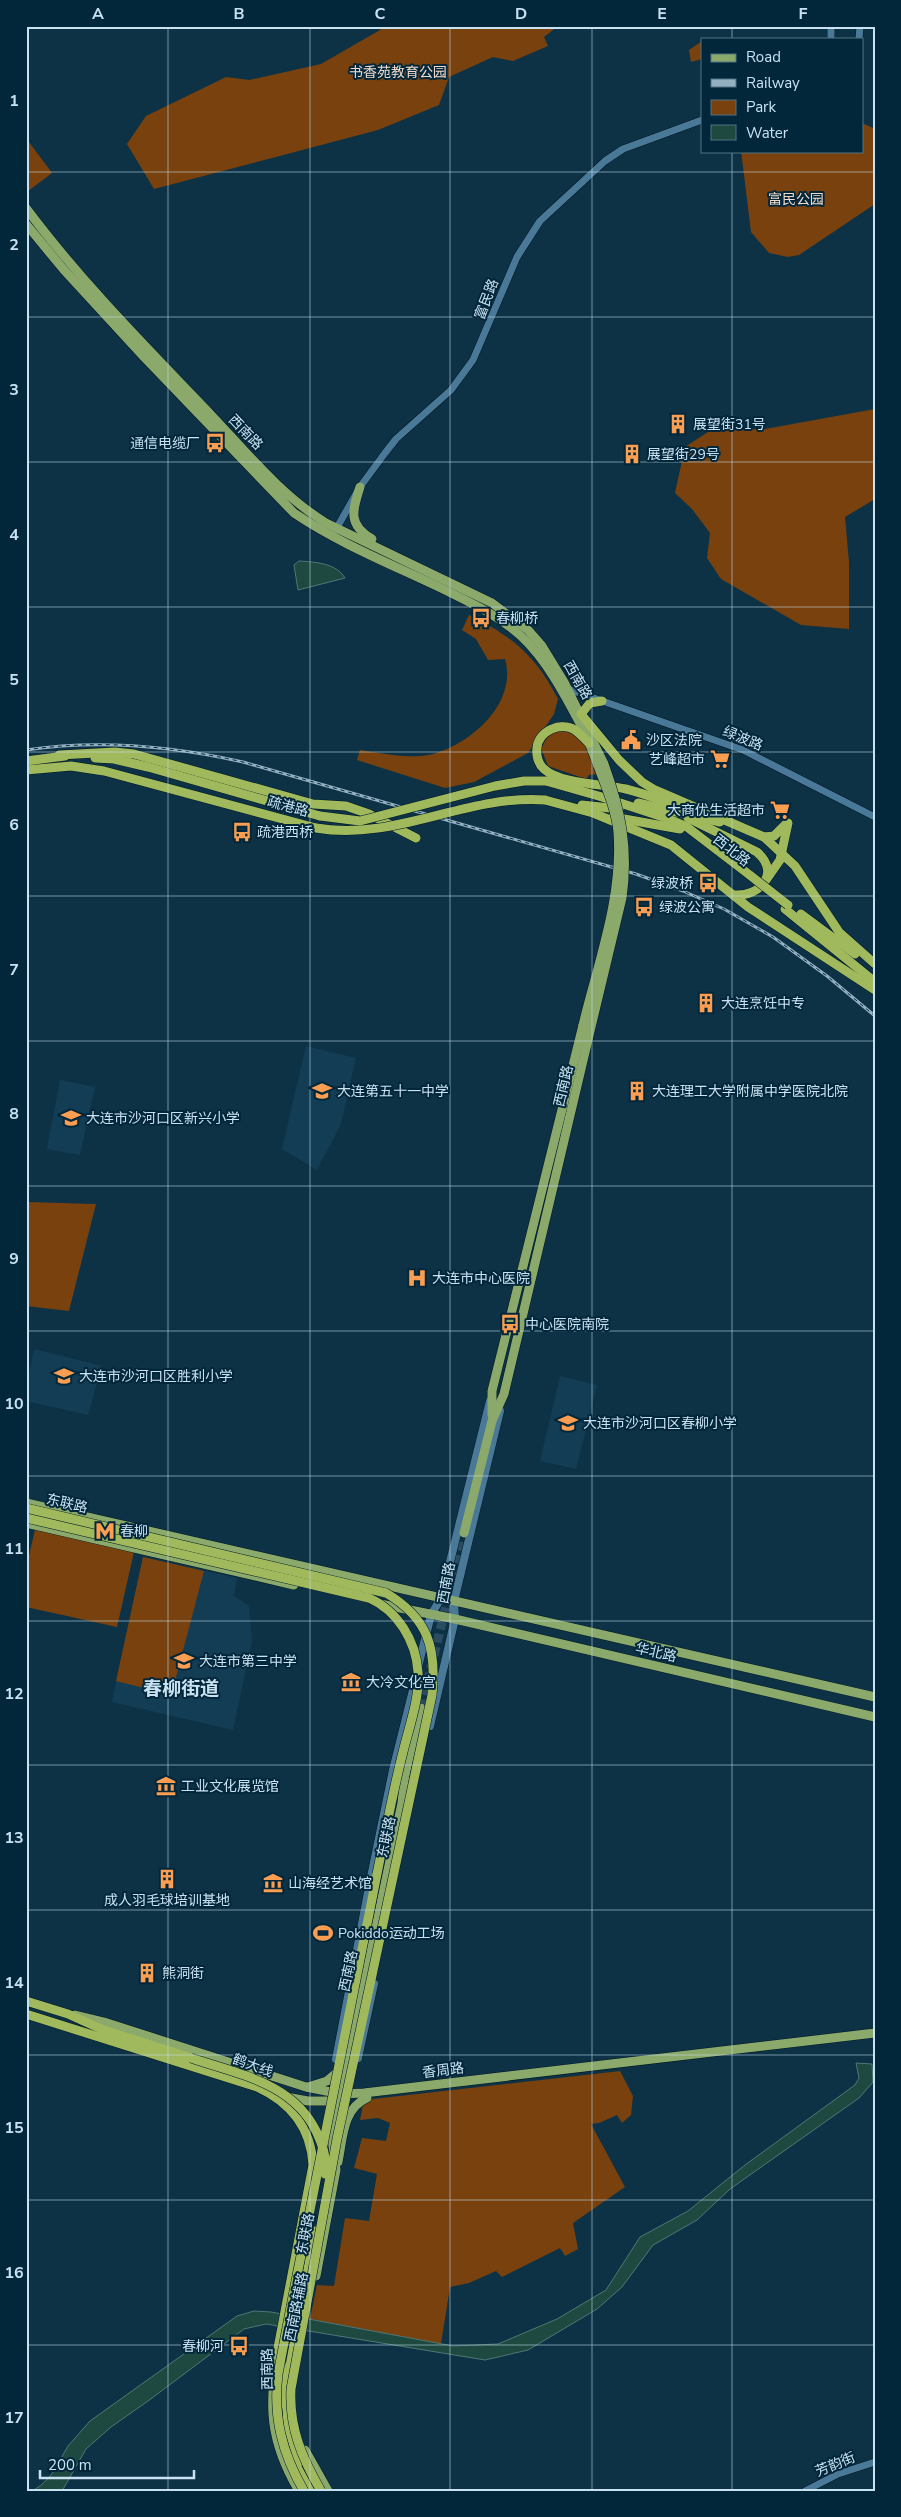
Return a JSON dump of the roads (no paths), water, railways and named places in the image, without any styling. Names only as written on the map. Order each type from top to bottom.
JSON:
[{"type":"highway","points":[[602,701],[590,703],[581,714],[619,760],[642,782],[655,790],[764,837],[782,853],[802,877],[839,932],[875,964]]},
{"type":"highway","points":[[590,743],[574,729],[562,727],[550,729],[541,736],[536,746],[538,760],[544,769],[557,776],[625,789],[717,821]]},
{"type":"highway","points":[[26,761],[59,756],[115,752],[134,754],[313,804],[346,806],[369,814],[416,838]]},
{"type":"highway","points":[[59,756],[123,761],[320,816],[360,821],[495,786],[546,781],[742,828]]},
{"type":"highway","name":"疏港路","points":[[26,770],[71,766],[104,772],[316,828],[338,832],[367,830],[414,822],[492,802],[526,798],[545,800]]},
{"type":"highway","name":"西北路","points":[[546,781],[602,797],[687,827],[749,878]]},
{"type":"highway","points":[[545,800],[593,813],[680,829]]},
{"type":"highway","name":"西北路","points":[[545,800],[626,810],[680,829],[875,969]]},
{"type":"highway","points":[[679,812],[757,852],[765,860],[768,870],[766,880]]},
{"type":"highway","points":[[593,813],[671,845],[748,907],[875,990]]},
{"type":"highway","points":[[733,895],[746,896],[761,886],[777,868],[788,823],[774,836],[764,837]]},
{"type":"highway","name":"西北路","points":[[787,907],[875,982]]},
{"type":"highway","name":"东联路","points":[[26,1508],[377,1590],[386,1593],[405,1606],[426,1633],[433,1664],[432,1695],[339,2094],[277,2387],[276,2415],[282,2442],[291,2466],[304,2491]]},
{"type":"highway","name":"东联路","points":[[26,1518],[356,1594],[380,1603],[409,1635],[417,1661],[418,1690],[398,1772],[339,2094],[291,2389],[291,2413],[295,2438],[304,2460],[322,2491]]},
{"type":"highway","name":"香周路","points":[[26,2001],[68,2014]]},
{"type":"highway","name":"香周路","points":[[26,2014],[257,2088]]},
{"type":"highway","name":"鹤大线","points":[[68,2014],[101,2029],[276,2088],[292,2099],[311,2121],[323,2146],[326,2162],[315,2231]]},
{"type":"highway","name":"鹤大线","points":[[257,2088],[280,2100],[295,2115],[309,2140],[313,2165]]},
{"type":"highway","points":[[313,2165],[336,2170]]},
{"type":"highway","name":"西南路","points":[[310,2491],[290,2453],[283,2428],[281,2402],[283,2374],[278,2348],[313,2165]]},
{"type":"highway","name":"西南路","points":[[315,2231],[304,2317],[286,2389],[288,2427],[299,2462],[316,2491]]},
{"type":"main road","name":"西南路","points":[[26,208],[71,264],[300,506],[334,532],[397,557],[504,611],[528,630],[542,646],[581,714],[624,830],[625,878],[622,898],[492,1391],[441,1598],[431,1615],[391,1780],[338,2042],[339,2094]]},
{"type":"main road","name":"西南路","points":[[26,224],[64,270],[294,513],[488,611],[522,636],[558,686],[601,765]]},
{"type":"main road","points":[[360,488],[353,514],[356,525],[363,534],[397,557]]},
{"type":"main road","name":"西南路","points":[[339,2094],[362,2046],[416,1786],[455,1619],[454,1601],[504,1394],[587,1026]]},
{"type":"main road","name":"西南路","points":[[492,1391],[492,1420]]},
{"type":"main road","name":"西南路","points":[[464,1533],[492,1420],[504,1394]]},
{"type":"main road","name":"华北路","points":[[26,1503],[875,1697]]},
{"type":"main road","name":"华北路","points":[[26,1523],[455,1619],[875,1717]]},
{"type":"main road","name":"西南路","points":[[344,2068],[405,1773],[421,1708]]},
{"type":"main road","points":[[391,1780],[408,1825]]},
{"type":"main road","points":[[399,1802],[416,1786]]},
{"type":"main road","name":"西南路","points":[[339,2094],[385,1860],[399,1802]]},
{"type":"main road","points":[[372,1874],[385,1860]]},
{"type":"main road","name":"香周路","points":[[68,2014],[104,2022],[306,2087],[339,2094]]},
{"type":"main road","name":"香周路","points":[[368,2095],[875,2033]]},
{"type":"main road","name":"香周路","points":[[257,2088],[296,2099],[339,2094],[368,2095],[875,2038]]},
{"type":"main road","points":[[306,2087],[327,2081],[344,2068],[353,2084],[368,2095],[355,2104],[349,2113],[336,2170]]},
{"type":"main road","name":"西南路辅路","points":[[304,2317],[336,2170],[330,2138],[339,2094]]},
{"type":"main road","name":"西南路","points":[[313,2165],[330,2138]]},
{"type":"main road","name":"西南路辅路","points":[[299,2339],[295,2389],[298,2425],[308,2458],[328,2491]]},
{"type":"main road","name":"西南路辅路","points":[[278,2348],[271,2393],[273,2430],[282,2457],[299,2491]]},
{"type":"street","name":"富民路","points":[[334,532],[360,488],[396,439],[451,390],[473,360],[517,257],[540,221],[606,161],[622,149],[701,120]]},
{"type":"street","name":"绿波路","points":[[568,689],[743,750],[875,817]]},
{"type":"street","name":"芳韵街","points":[[805,2491],[838,2474],[875,2462]]},
{"type":"water","points":[[299,561],[331,566],[345,578],[298,590],[294,565]]},
{"type":"water","name":"春柳河","points":[[856,2063],[872,2064],[873,2082],[859,2098],[730,2189],[697,2220],[653,2245],[622,2287],[597,2309],[528,2350],[485,2360],[266,2324],[244,2329],[111,2427],[86,2449],[62,2491],[32,2491],[48,2478],[68,2446],[90,2421],[237,2316],[254,2311],[271,2312],[453,2346],[498,2344],[557,2319],[606,2290],[640,2237],[688,2211],[745,2165],[855,2085],[859,2078]]},
{"type":"tunnel","points":[[421,1708],[464,1533]]},
{"type":"railway","points":[[26,750],[81,745],[108,745],[162,748],[216,756],[243,762],[636,874],[683,891],[724,909],[773,937],[827,976],[875,1016]]},
{"type":"place","name":"展望街31号","points":[[678,424]]},
{"type":"place","name":"通信电缆厂","points":[[215,443]]},
{"type":"place","name":"展望街29号","points":[[632,454]]},
{"type":"place","name":"春柳桥","points":[[481,618]]},
{"type":"place","name":"沙区法院","points":[[631,740]]},
{"type":"place","name":"艺峰超市","points":[[720,759]]},
{"type":"place","name":"大商优生活超市","points":[[780,810]]},
{"type":"place","name":"疏港西桥","points":[[242,832]]},
{"type":"place","name":"绿波桥","points":[[708,883]]},
{"type":"place","name":"绿波公寓","points":[[644,907]]},
{"type":"place","name":"大连烹饪中专","points":[[706,1003]]},
{"type":"place","name":"大连第五十一中学","points":[[322,1091]]},
{"type":"place","name":"大连理工大学附属中学医院北院","points":[[637,1091]]},
{"type":"place","name":"大连市沙河口区新兴小学","points":[[71,1118]]},
{"type":"place","name":"大连市中心医院","points":[[417,1278]]},
{"type":"place","name":"中心医院南院","points":[[510,1324]]},
{"type":"place","name":"大连市沙河口区胜利小学","points":[[64,1376]]},
{"type":"place","name":"大连市沙河口区春柳小学","points":[[568,1423]]},
{"type":"place","name":"春柳","points":[[105,1531]]},
{"type":"place","name":"大连市第三中学","points":[[184,1661]]},
{"type":"place","name":"大冷文化宫","points":[[351,1682]]},
{"type":"place","name":"工业文化展览馆","points":[[166,1786]]},
{"type":"place","name":"成人羽毛球培训基地","points":[[167,1879]]},
{"type":"place","name":"山海经艺术馆","points":[[273,1883]]},
{"type":"place","name":"Pokiddo运动工场","points":[[323,1933]]},
{"type":"place","name":"熊洞街","points":[[147,1973]]},
{"type":"place","name":"春柳河","points":[[239,2346]]},
{"type":"district","name":"春柳街道","points":[[181,1688]]},
{"type":"park label","name":"书香苑教育公园","points":[[398,72]]},
{"type":"park label","name":"富民公园","points":[[796,199]]}]
